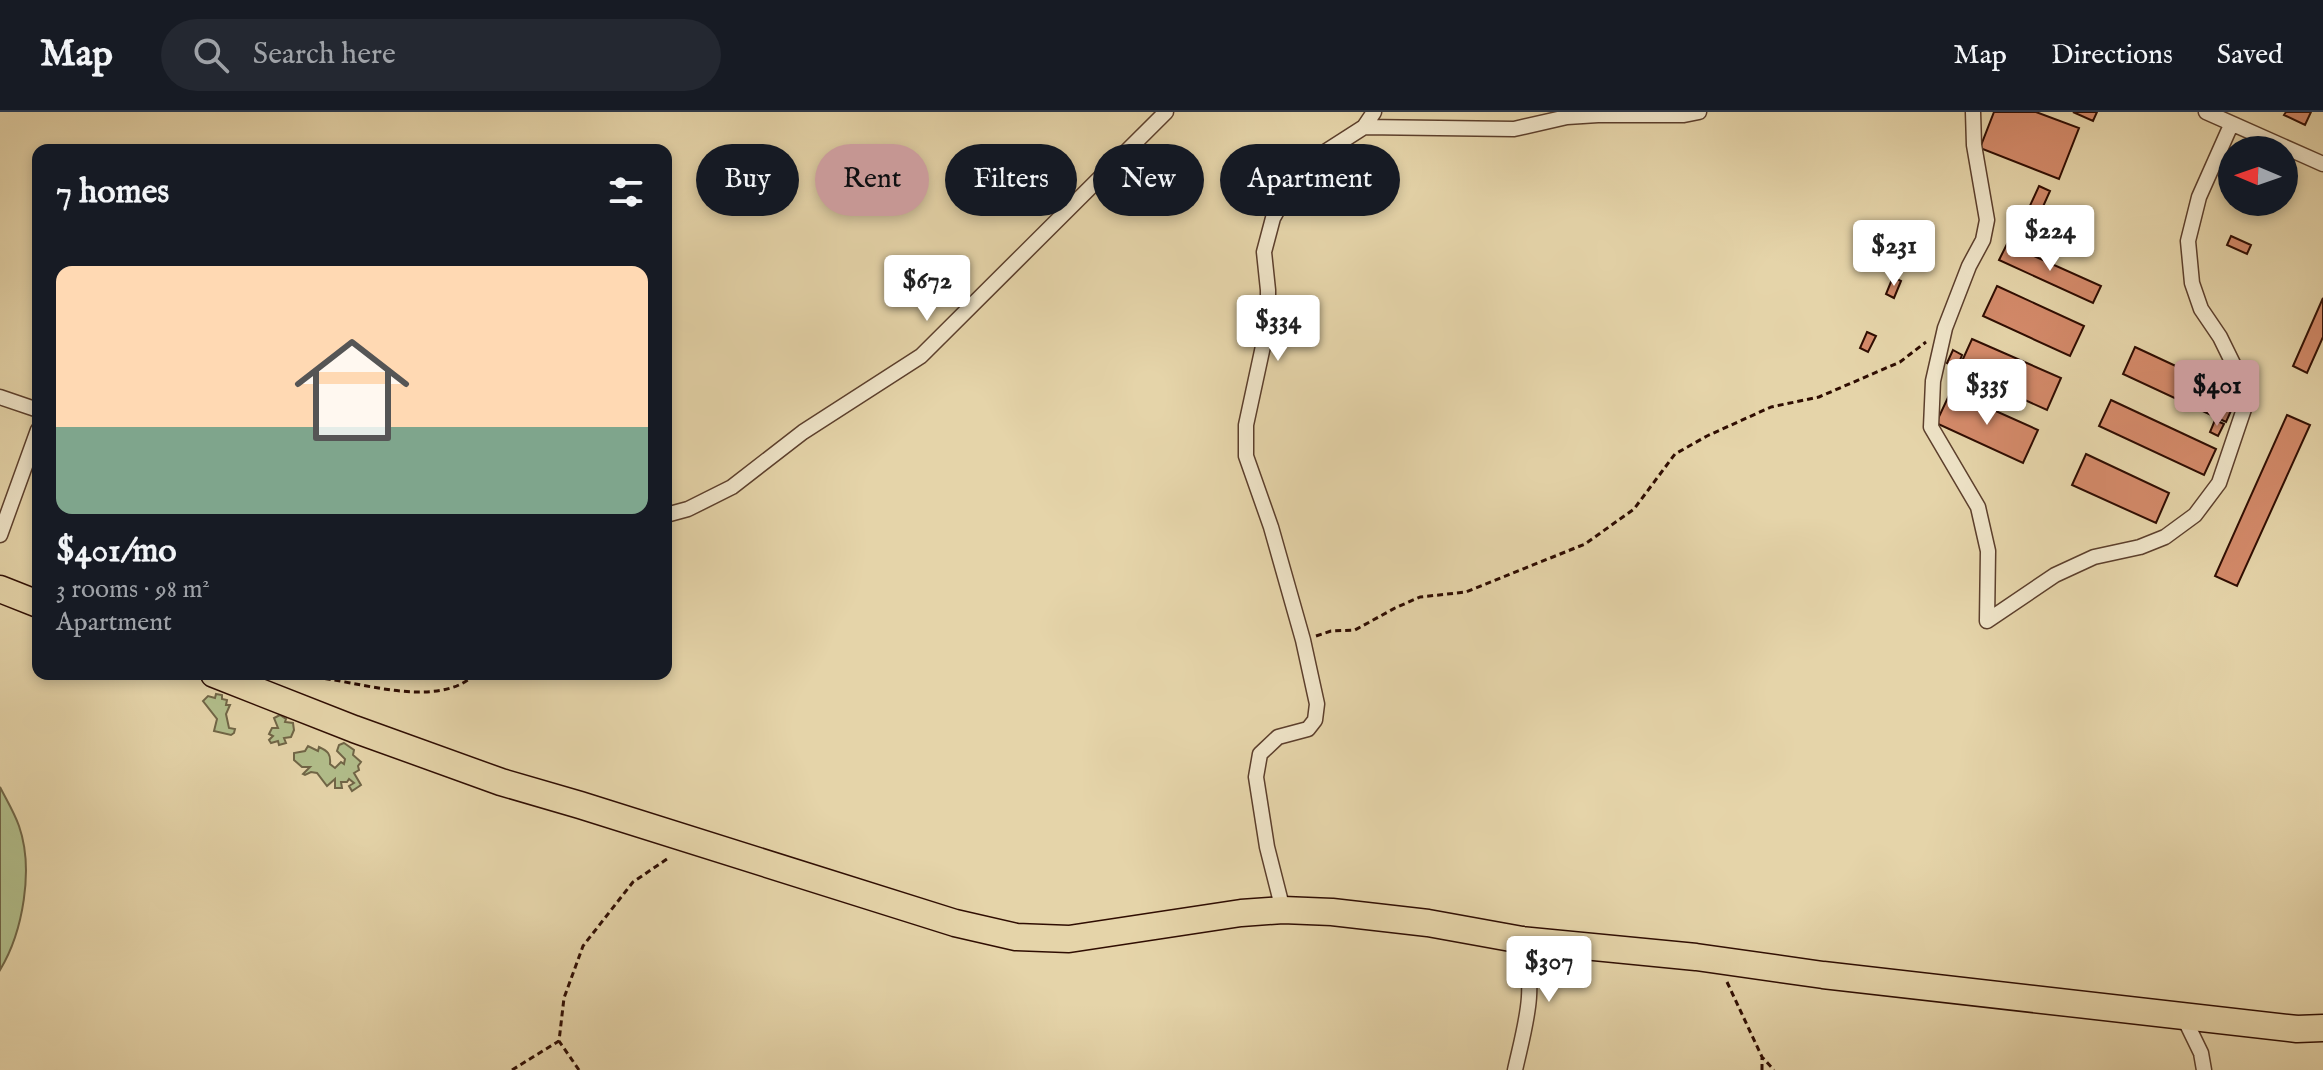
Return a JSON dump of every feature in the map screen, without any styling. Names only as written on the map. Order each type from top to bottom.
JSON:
[{"type":"highway","points":[[0,589],[32,602]]},
{"type":"highway","points":[[229,680],[434,760],[501,782],[955,923],[1016,937],[1069,939],[1209,917],[1283,910],[1428,923],[1522,940],[1715,959],[1823,975],[2297,1029],[2323,1028]]},
{"type":"street","points":[[672,513],[688,509],[732,487],[803,432],[921,356],[1166,112]]},
{"type":"street","points":[[1283,910],[1264,832],[1256,777],[1260,754],[1278,737],[1308,729],[1315,720],[1317,704],[1303,640],[1271,527],[1246,456],[1246,425],[1268,323],[1264,252],[1273,218],[1290,188],[1311,161],[1364,127],[1374,112]]},
{"type":"street","points":[[1364,127],[1514,129],[1567,117],[1671,116],[1699,112]]},
{"type":"street","points":[[1973,112],[1974,145],[1987,220],[1983,240],[1969,266],[1945,328],[1933,381],[1931,427],[1978,507],[1988,551],[1987,621],[2055,575],[2094,557],[2140,547],[2165,537],[2195,515],[2219,483],[2244,409],[2245,388],[2220,337],[2201,309],[2192,283],[2188,241],[2199,197],[2231,125]]},
{"type":"street","points":[[2206,112],[2323,164]]},
{"type":"street","points":[[0,397],[32,408]]},
{"type":"street","points":[[0,535],[32,447]]},
{"type":"street","points":[[1515,1070],[1532,993],[1530,965],[1522,940]]},
{"type":"street","points":[[2183,1016],[2201,1053],[2204,1070]]},
{"type":"path","points":[[1303,640],[1331,631],[1355,630],[1420,597],[1466,592],[1585,544],[1634,509],[1675,454],[1771,407],[1819,397],[1900,362],[1945,328]]},
{"type":"path","points":[[329,680],[422,692],[465,684],[469,680]]},
{"type":"path","points":[[579,1070],[559,1041],[564,998],[583,946],[633,882],[694,841]]},
{"type":"path","points":[[1715,959],[1762,1057],[1774,1070]]},
{"type":"path","points":[[512,1070],[559,1041]]},
{"type":"path","points":[[1762,1057],[1762,1070]]},
{"type":"green space","points":[[216,694],[222,695],[222,699],[227,700],[226,705],[230,705],[226,714],[229,728],[235,729],[231,735],[214,731],[217,719],[203,701],[208,696],[215,698]]},
{"type":"green space","points":[[280,715],[286,719],[285,722],[293,723],[294,730],[291,737],[284,738],[286,743],[279,745],[278,741],[271,743],[269,740],[273,736],[269,734],[272,728],[278,728],[274,718]]},
{"type":"green space","points":[[344,743],[354,750],[353,755],[361,762],[359,770],[354,773],[361,785],[352,791],[349,786],[354,783],[349,779],[341,782],[342,788],[335,788],[335,779],[327,786],[317,773],[303,774],[310,767],[302,767],[294,760],[294,753],[305,751],[308,746],[318,751],[319,747],[328,753],[330,764],[335,768],[341,762],[344,764],[345,759],[337,751],[339,745]]},
{"type":"green space","points":[[0,787],[19,826],[26,861],[26,880],[15,938],[0,970]]},
{"type":"building","points":[[1994,112],[2036,112],[2079,128],[2059,179],[1980,148]]},
{"type":"building","points":[[2073,112],[2097,112],[2093,121]]},
{"type":"building","points":[[2286,112],[2311,112],[2305,125],[2284,115]]},
{"type":"building","points":[[2039,186],[2050,191],[2024,249],[2013,243]]},
{"type":"building","points":[[1912,234],[1921,238],[1913,255],[1905,251]]},
{"type":"building","points":[[2231,236],[2251,245],[2247,254],[2227,245]]},
{"type":"building","points":[[2007,244],[2101,286],[2093,303],[1999,260]]},
{"type":"building","points":[[1893,277],[1901,281],[1894,298],[1886,294]]},
{"type":"building","points":[[1997,286],[2084,326],[2070,356],[1983,316]]},
{"type":"building","points":[[2323,298],[2323,337],[2307,373],[2293,366]]},
{"type":"building","points":[[1867,332],[1876,336],[1868,352],[1860,348]]},
{"type":"building","points":[[1972,339],[2061,378],[2047,410],[1958,370]]},
{"type":"building","points":[[2135,347],[2238,395],[2226,422],[2123,374]]},
{"type":"building","points":[[1953,350],[1962,355],[1957,368],[1947,363]]},
{"type":"building","points":[[1951,391],[2038,430],[2023,463],[1936,423]]},
{"type":"building","points":[[2111,400],[2216,449],[2204,475],[2099,426]]},
{"type":"building","points":[[2287,415],[2310,425],[2237,586],[2215,576]]},
{"type":"building","points":[[2215,420],[2224,424],[2218,436],[2210,432]]},
{"type":"building","points":[[2086,454],[2169,493],[2156,523],[2072,485]]}]
